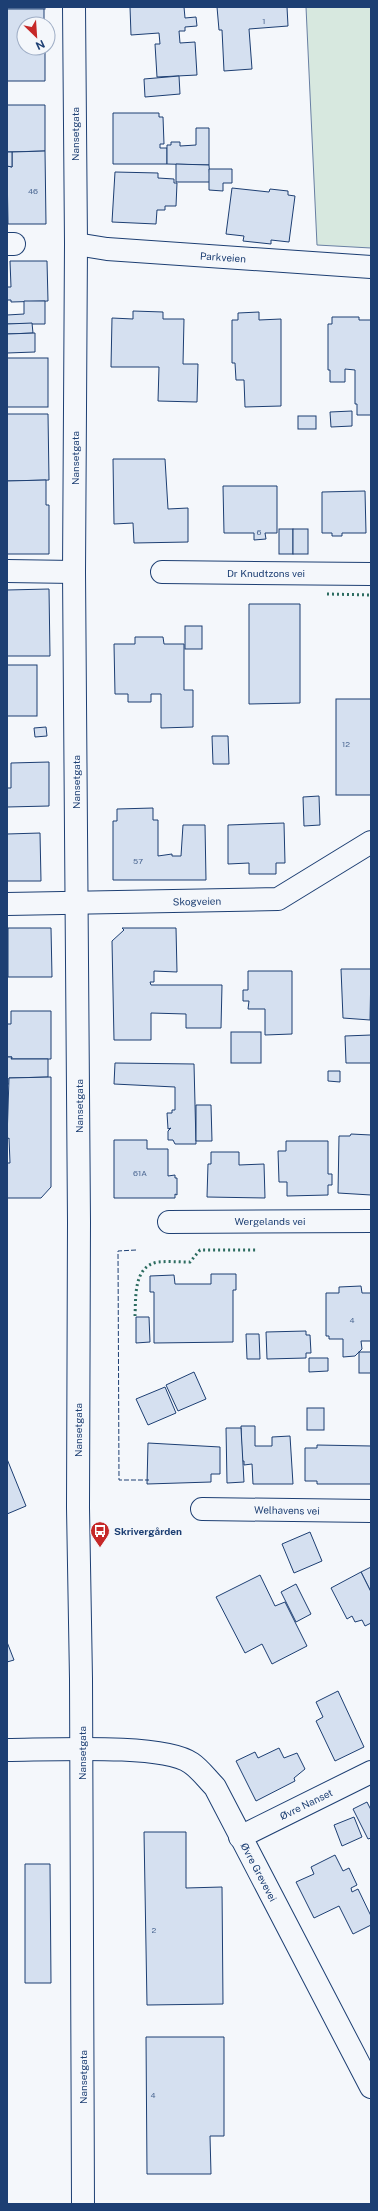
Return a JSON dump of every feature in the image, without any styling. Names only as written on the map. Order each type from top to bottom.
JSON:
[{"type":"main road","name":"Nansetgata","points":[[74,7],[76,244],[74,572],[79,1215],[78,1508],[82,1750],[83,2204]]},
{"type":"main road","name":"Parkveien","points":[[76,244],[107,249],[371,267]]},
{"type":"main road","points":[[7,571],[74,572]]},
{"type":"main road","name":"Dr Knudtzons vei","points":[[162,572],[371,574]]},
{"type":"main road","name":"Skogveien","points":[[7,904],[77,904],[278,899],[371,842]]},
{"type":"main road","name":"Wergelands vei","points":[[169,1222],[371,1221]]},
{"type":"main road","name":"Welhavens vei","points":[[202,1509],[371,1511]]},
{"type":"main road","name":"Øvre Grevevei","points":[[7,1750],[143,1751],[170,1753],[191,1763],[215,1787],[371,2087]]},
{"type":"main road","name":"Øvre Nanset","points":[[240,1837],[371,1772]]},
{"type":"shaded area","points":[[306,7],[371,7],[371,248],[317,245]]},
{"type":"building","points":[[7,7],[45,7],[45,9],[7,9]]},
{"type":"building","points":[[130,7],[184,7],[185,18],[196,17],[197,26],[185,27],[185,31],[179,31],[180,43],[195,42],[197,75],[157,77],[155,44],[160,44],[159,33],[131,35]]},
{"type":"building","points":[[217,7],[287,7],[288,26],[249,29],[252,69],[224,71],[222,30],[219,30]]},
{"type":"building","points":[[7,9],[44,9],[44,16],[16,16],[16,56],[45,56],[45,81],[7,81]]},
{"type":"building","points":[[179,76],[180,94],[145,97],[144,79]]},
{"type":"building","points":[[7,105],[45,105],[45,151],[7,152]]},
{"type":"building","points":[[113,113],[159,113],[159,117],[163,117],[164,144],[160,144],[160,148],[167,148],[167,164],[113,164]]},
{"type":"building","points":[[196,128],[209,128],[209,165],[167,164],[167,145],[171,145],[171,142],[180,142],[180,146],[196,145]]},
{"type":"building","points":[[45,151],[46,224],[8,224],[7,166],[12,167],[12,152]]},
{"type":"building","points":[[7,152],[12,152],[12,167],[7,166]]},
{"type":"building","points":[[176,164],[209,165],[210,182],[176,182]]},
{"type":"building","points":[[209,169],[232,169],[232,183],[223,183],[223,191],[209,190]]},
{"type":"building","points":[[115,172],[158,173],[158,178],[174,179],[174,183],[177,183],[176,206],[165,206],[165,210],[157,210],[156,224],[112,222]]},
{"type":"building","points":[[232,188],[269,192],[270,189],[288,191],[288,195],[295,196],[289,242],[271,240],[271,244],[243,241],[244,236],[226,234]]},
{"type":"building","points":[[10,261],[47,261],[48,301],[11,302],[11,300],[7,300],[7,287],[11,287]]},
{"type":"building","points":[[24,301],[45,301],[45,324],[7,324],[7,315],[24,314]]},
{"type":"building","points":[[133,311],[163,312],[163,319],[184,319],[183,364],[198,364],[197,402],[158,401],[159,367],[111,367],[112,318],[133,319]]},
{"type":"building","points":[[259,312],[259,320],[281,319],[281,406],[245,407],[244,380],[236,380],[235,363],[232,363],[232,320],[238,320],[238,313]]},
{"type":"building","points":[[332,317],[359,317],[359,320],[371,320],[371,415],[357,415],[357,404],[355,404],[355,370],[345,369],[345,382],[330,382],[330,370],[328,370],[328,324],[332,324]]},
{"type":"building","points":[[32,323],[33,333],[7,334],[7,324]]},
{"type":"building","points":[[35,333],[35,352],[7,353],[7,334]]},
{"type":"building","points":[[7,358],[48,358],[48,407],[7,407]]},
{"type":"building","points":[[352,411],[352,426],[331,427],[330,412]]},
{"type":"building","points":[[7,414],[48,414],[49,480],[7,481]]},
{"type":"building","points":[[298,416],[316,416],[316,429],[298,429]]},
{"type":"building","points":[[113,459],[165,459],[168,509],[188,508],[188,542],[134,543],[133,523],[114,524]]},
{"type":"building","points":[[46,480],[46,505],[49,505],[49,554],[7,554],[7,481]]},
{"type":"building","points":[[223,486],[277,486],[277,533],[265,533],[266,539],[254,540],[254,533],[224,533]]},
{"type":"building","points":[[365,491],[366,533],[342,533],[342,536],[332,536],[332,533],[322,533],[322,492]]},
{"type":"building","points":[[279,529],[293,529],[293,554],[279,554]]},
{"type":"building","points":[[293,529],[308,529],[308,554],[293,554]]},
{"type":"building","points":[[49,589],[50,656],[7,656],[7,590]]},
{"type":"building","points":[[249,604],[300,604],[300,703],[249,704]]},
{"type":"building","points":[[185,626],[202,626],[202,649],[185,649]]},
{"type":"building","points":[[135,637],[163,637],[164,644],[184,644],[184,690],[193,690],[193,727],[161,728],[161,694],[151,694],[151,702],[128,702],[128,694],[115,694],[114,644],[135,644]]},
{"type":"building","points":[[7,665],[37,665],[37,716],[7,716]]},
{"type":"building","points":[[336,699],[371,699],[371,795],[336,795]]},
{"type":"building","points":[[46,727],[47,736],[35,737],[34,728]]},
{"type":"building","points":[[212,736],[228,736],[229,764],[213,764]]},
{"type":"building","points":[[49,762],[49,806],[7,807],[7,788],[11,788],[11,763]]},
{"type":"building","points":[[319,796],[320,825],[304,826],[303,797]]},
{"type":"building","points":[[153,808],[153,820],[158,820],[158,856],[172,854],[172,856],[181,856],[183,825],[205,825],[206,880],[113,880],[113,821],[117,821],[117,809]]},
{"type":"building","points":[[284,823],[285,863],[276,863],[276,874],[249,874],[249,863],[228,864],[228,825]]},
{"type":"building","points":[[40,833],[41,881],[7,881],[7,834]]},
{"type":"building","points":[[8,928],[51,928],[52,977],[8,977]]},
{"type":"building","points":[[122,928],[176,928],[177,972],[154,971],[154,982],[150,982],[151,985],[222,985],[221,1028],[186,1028],[186,1014],[151,1013],[151,1040],[114,1040],[112,941],[124,930]]},
{"type":"building","points":[[341,969],[371,969],[370,1020],[343,1018]]},
{"type":"building","points":[[248,971],[292,971],[292,1034],[265,1035],[265,1009],[248,1009],[249,1001],[243,1001],[243,990],[248,990]]},
{"type":"building","points":[[11,1011],[51,1011],[51,1059],[11,1059],[12,1057],[7,1057],[7,1024],[11,1024]]},
{"type":"building","points":[[231,1032],[261,1032],[261,1063],[231,1063]]},
{"type":"building","points":[[371,1035],[371,1063],[346,1063],[345,1036]]},
{"type":"building","points":[[7,1057],[12,1057],[11,1059],[48,1059],[48,1077],[9,1078],[9,1084],[7,1084]]},
{"type":"building","points":[[115,1063],[194,1064],[196,1144],[175,1144],[173,1140],[168,1140],[168,1131],[171,1128],[168,1129],[167,1113],[172,1113],[172,1110],[175,1110],[175,1087],[114,1084]]},
{"type":"building","points":[[328,1071],[340,1071],[340,1082],[328,1081]]},
{"type":"building","points":[[51,1077],[51,1187],[41,1198],[7,1198],[7,1163],[10,1163],[9,1138],[7,1139],[9,1078]]},
{"type":"building","points":[[196,1105],[211,1105],[212,1141],[196,1141]]},
{"type":"building","points":[[351,1134],[371,1135],[371,1195],[338,1193],[339,1136],[350,1136]]},
{"type":"building","points":[[114,1140],[147,1140],[147,1149],[168,1149],[168,1176],[175,1175],[175,1178],[177,1178],[177,1195],[175,1194],[175,1198],[114,1198]]},
{"type":"building","points":[[286,1141],[328,1141],[328,1174],[332,1174],[332,1185],[328,1185],[328,1195],[287,1196],[287,1182],[279,1182],[278,1151],[286,1151]]},
{"type":"building","points":[[211,1152],[239,1152],[239,1165],[264,1164],[265,1198],[207,1197],[208,1164],[211,1164]]},
{"type":"building","points":[[211,1274],[236,1274],[236,1290],[233,1290],[233,1342],[154,1343],[154,1292],[150,1292],[150,1276],[174,1275],[175,1284],[211,1284]]},
{"type":"building","points":[[361,1286],[362,1293],[371,1293],[371,1341],[361,1341],[362,1349],[355,1356],[343,1357],[343,1339],[329,1339],[329,1336],[326,1336],[326,1293],[339,1293],[339,1287]]},
{"type":"building","points":[[136,1317],[149,1317],[150,1342],[136,1343]]},
{"type":"building","points":[[306,1331],[306,1335],[310,1335],[311,1353],[306,1353],[306,1358],[267,1359],[266,1332]]},
{"type":"building","points":[[246,1334],[259,1334],[260,1359],[247,1359]]},
{"type":"building","points":[[359,1352],[371,1352],[371,1373],[359,1373]]},
{"type":"building","points":[[309,1358],[328,1358],[328,1371],[309,1372]]},
{"type":"building","points":[[194,1372],[206,1399],[178,1411],[166,1385]]},
{"type":"building","points":[[165,1387],[176,1413],[148,1425],[136,1399]]},
{"type":"building","points":[[307,1408],[324,1408],[324,1430],[307,1430]]},
{"type":"building","points":[[241,1426],[255,1426],[255,1446],[272,1446],[272,1437],[290,1436],[293,1484],[253,1484],[252,1464],[244,1465],[244,1461],[242,1461]]},
{"type":"building","points":[[226,1428],[241,1428],[244,1482],[227,1483]]},
{"type":"building","points":[[148,1443],[220,1447],[220,1474],[211,1474],[211,1482],[147,1484]]},
{"type":"building","points":[[317,1445],[371,1446],[371,1484],[317,1484],[317,1481],[305,1481],[305,1448],[317,1448]]},
{"type":"building","points":[[7,1459],[26,1506],[7,1514]]},
{"type":"building","points":[[310,1532],[322,1561],[294,1573],[282,1544]]},
{"type":"building","points":[[371,1567],[371,1592],[361,1572]]},
{"type":"building","points":[[361,1572],[371,1592],[371,1623],[365,1626],[362,1620],[355,1622],[352,1616],[347,1619],[331,1588]]},
{"type":"building","points":[[260,1575],[275,1606],[285,1602],[307,1646],[272,1664],[262,1644],[245,1653],[216,1597]]},
{"type":"building","points":[[296,1584],[311,1614],[296,1622],[281,1592]]},
{"type":"building","points":[[7,1642],[14,1660],[7,1662]]},
{"type":"building","points":[[338,1691],[364,1747],[335,1761],[316,1721],[323,1717],[316,1702]]},
{"type":"building","points":[[279,1748],[284,1758],[297,1753],[305,1769],[294,1778],[295,1781],[256,1801],[236,1761],[255,1752],[258,1758]]},
{"type":"building","points":[[367,1802],[371,1810],[371,1838],[368,1839],[353,1809]]},
{"type":"building","points":[[354,1817],[362,1837],[342,1846],[334,1825]]},
{"type":"building","points":[[144,1832],[186,1832],[186,1888],[222,1887],[223,2004],[147,2005]]},
{"type":"building","points":[[335,1855],[343,1871],[349,1868],[357,1885],[351,1888],[352,1892],[358,1889],[371,1916],[371,1925],[353,1934],[339,1906],[314,1918],[296,1882],[314,1874],[311,1867]]},
{"type":"building","points":[[25,1864],[50,1864],[51,1983],[25,1983]]},
{"type":"building","points":[[146,2037],[224,2037],[224,2136],[210,2136],[211,2174],[147,2174]]},
{"type":"hedge","points":[[327,594],[371,595]]},
{"type":"hedge","points":[[135,1316],[136,1292],[140,1276],[150,1265],[158,1262],[190,1262],[200,1250],[256,1250]]},
{"type":"fence","points":[[136,1250],[118,1251],[119,1480],[149,1480]]},
{"type":"place","name":"Skrivergården","points":[[100,1548]]}]
